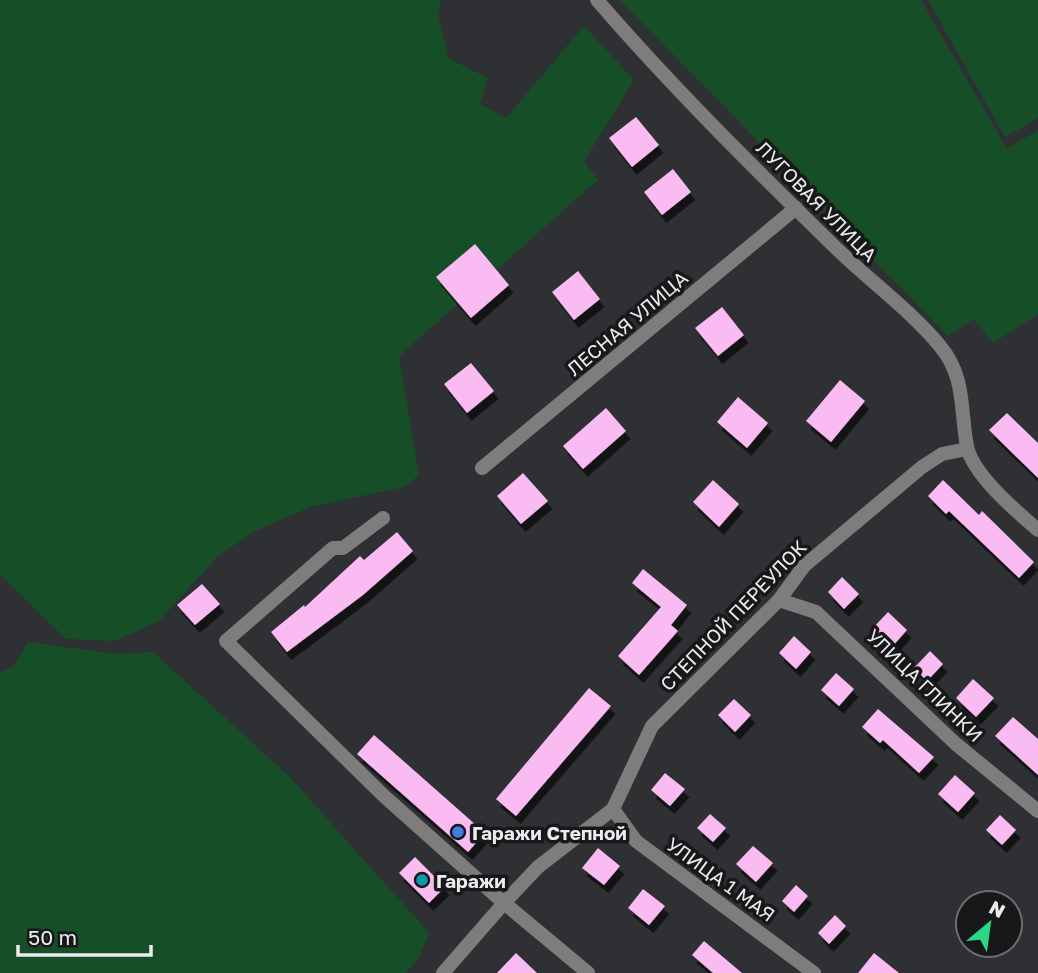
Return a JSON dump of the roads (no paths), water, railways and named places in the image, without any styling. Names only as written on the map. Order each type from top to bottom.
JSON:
[{"type":"street","name":"ЛУГОВАЯ УЛИЦА","points":[[597,0],[648,59],[796,208],[941,347],[958,375],[964,400],[967,449]]},
{"type":"street","name":"ЛЕСНАЯ УЛИЦА","points":[[482,468],[796,208]]},
{"type":"street","points":[[967,449],[983,475],[1038,530]]},
{"type":"street","name":"СТЕПНОЙ ПЕРЕУЛОК","points":[[443,973],[538,867],[613,808],[652,726],[779,600],[804,566],[922,467],[942,454],[967,449]]},
{"type":"street","points":[[383,518],[343,548],[333,548],[226,641],[384,796],[504,904],[588,973]]},
{"type":"street","name":"УЛИЦА ГЛИНКИ","points":[[779,600],[816,612],[956,744],[1038,811]]},
{"type":"street","name":"УЛИЦА 1 МАЯ","points":[[613,808],[636,841],[814,973]]},
{"type":"place","name":"Гаражи Степной","points":[[458,832]]},
{"type":"place","name":"Гаражи","points":[[422,880]]}]
